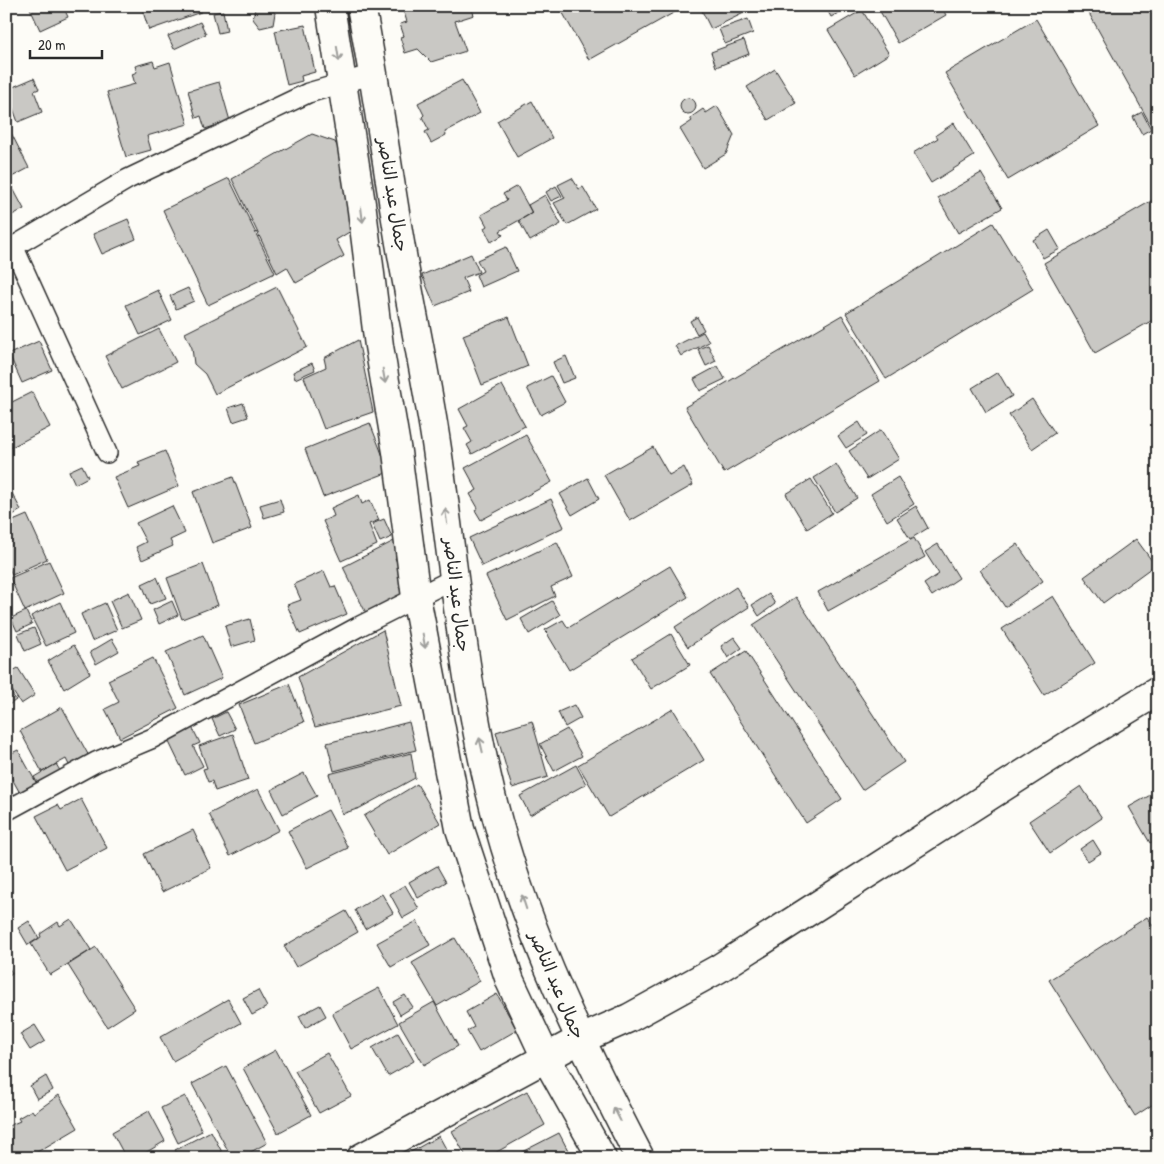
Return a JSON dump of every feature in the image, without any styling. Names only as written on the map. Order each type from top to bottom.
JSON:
[{"type":"main road","name":"جمال عبد الناصر","points":[[330,6],[343,84],[416,597],[460,829],[510,981],[546,1058],[602,1158]]},
{"type":"main road","name":"جمال عبد الناصر","points":[[362,7],[397,227],[428,382],[471,702],[498,822],[535,936],[579,1040],[640,1158]]},
{"type":"main road","points":[[361,1158],[579,1040],[629,1018],[718,969],[1072,743],[1158,691]]},
{"type":"street","points":[[107,453],[10,249],[128,179],[308,93],[374,74]]},
{"type":"street","points":[[6,811],[96,762],[153,738],[455,578]]},
{"type":"building","points":[[29,6],[63,6],[68,17],[40,30]]},
{"type":"building","points":[[141,6],[199,6],[201,12],[149,30]]},
{"type":"building","points":[[269,6],[275,13],[273,25],[260,28],[253,19],[255,8]]},
{"type":"building","points":[[411,6],[471,6],[474,15],[455,21],[466,51],[431,62],[418,49],[405,53],[400,37],[404,36],[400,24],[407,22],[403,9]]},
{"type":"building","points":[[559,6],[672,6],[675,12],[589,60]]},
{"type":"building","points":[[712,6],[743,6],[746,12],[711,29],[702,11]]},
{"type":"building","points":[[825,6],[851,6],[831,17]]},
{"type":"building","points":[[877,6],[941,6],[946,15],[898,43]]},
{"type":"building","points":[[946,6],[957,6],[949,11]]},
{"type":"building","points":[[1085,6],[1158,6],[1158,138]]},
{"type":"building","points":[[862,10],[889,54],[855,75],[828,30]]},
{"type":"building","points":[[223,11],[227,31],[218,33],[213,13]]},
{"type":"building","points":[[748,19],[753,33],[725,44],[719,29]]},
{"type":"building","points":[[1036,19],[1099,126],[1008,180],[945,73]]},
{"type":"building","points":[[200,22],[206,34],[174,49],[168,36]]},
{"type":"building","points":[[305,25],[315,72],[301,76],[302,81],[287,85],[275,31]]},
{"type":"building","points":[[744,40],[749,54],[716,67],[711,52]]},
{"type":"building","points":[[153,61],[155,67],[170,62],[188,124],[147,136],[151,150],[126,157],[107,92],[135,84],[132,74],[137,72],[135,66]]},
{"type":"building","points":[[775,69],[796,103],[768,120],[747,87]]},
{"type":"building","points":[[34,78],[39,89],[34,91],[42,112],[18,122],[6,90]]},
{"type":"building","points":[[462,80],[480,113],[445,132],[446,135],[431,143],[425,132],[429,130],[422,117],[424,115],[418,103]]},
{"type":"building","points":[[219,82],[230,121],[205,129],[201,116],[196,118],[188,91]]},
{"type":"building","points":[[688,98],[696,106],[688,114],[680,106]]},
{"type":"building","points":[[532,101],[552,138],[517,157],[497,121]]},
{"type":"building","points":[[717,106],[734,135],[726,154],[703,168],[680,129],[692,121],[690,118],[703,109],[706,113]]},
{"type":"building","points":[[1142,112],[1151,129],[1142,134],[1133,117]]},
{"type":"building","points":[[6,123],[29,168],[6,180]]},
{"type":"building","points":[[954,123],[974,156],[931,183],[913,153],[938,138],[936,135]]},
{"type":"building","points":[[312,134],[335,142],[341,154],[351,231],[336,240],[344,256],[296,283],[287,267],[277,273],[232,179]]},
{"type":"building","points":[[981,173],[1002,208],[958,233],[938,198]]},
{"type":"building","points":[[229,178],[275,273],[208,305],[163,210]]},
{"type":"building","points":[[572,178],[579,189],[583,187],[596,209],[567,225],[554,203],[565,198],[558,185]]},
{"type":"building","points":[[9,181],[24,209],[6,218],[6,182]]},
{"type":"building","points":[[517,186],[532,213],[500,231],[503,235],[491,242],[484,228],[487,226],[481,215],[507,200],[503,194]]},
{"type":"building","points":[[556,186],[562,196],[551,201],[546,192]]},
{"type":"building","points":[[545,195],[561,224],[530,241],[519,221],[532,213],[528,205]]},
{"type":"building","points":[[1158,197],[1158,317],[1095,353],[1044,263]]},
{"type":"building","points":[[128,219],[136,239],[102,254],[93,234]]},
{"type":"building","points":[[993,223],[1033,289],[886,379],[846,313]]},
{"type":"building","points":[[1049,230],[1060,249],[1043,258],[1033,240]]},
{"type":"building","points":[[506,247],[517,271],[481,287],[476,275],[483,271],[477,260]]},
{"type":"building","points":[[471,254],[479,272],[463,278],[469,292],[435,306],[422,275]]},
{"type":"building","points":[[277,287],[307,347],[215,394],[205,374],[194,364],[192,348],[185,333]]},
{"type":"building","points":[[188,288],[194,301],[176,309],[170,296]]},
{"type":"building","points":[[158,290],[172,320],[140,335],[126,305]]},
{"type":"building","points":[[842,315],[880,381],[724,473],[685,407]]},
{"type":"building","points":[[509,317],[528,366],[482,385],[463,335]]},
{"type":"building","points":[[697,317],[704,330],[697,334],[690,321]]},
{"type":"building","points":[[159,329],[176,362],[122,389],[105,356]]},
{"type":"building","points":[[703,332],[709,342],[681,356],[675,346]]},
{"type":"building","points":[[358,340],[373,412],[324,429],[304,377],[326,367],[324,358]]},
{"type":"building","points":[[39,341],[52,370],[22,383],[9,354]]},
{"type":"building","points":[[708,345],[716,361],[706,366],[698,349]]},
{"type":"building","points":[[566,356],[575,378],[562,383],[553,362]]},
{"type":"building","points":[[312,363],[315,370],[295,379],[293,372]]},
{"type":"building","points":[[718,366],[725,379],[700,391],[694,379]]},
{"type":"building","points":[[998,372],[1012,396],[986,412],[972,388]]},
{"type":"building","points":[[551,376],[565,402],[541,415],[527,388]]},
{"type":"building","points":[[502,385],[525,426],[472,454],[467,445],[472,442],[464,428],[468,426],[459,409]]},
{"type":"building","points":[[32,392],[50,427],[6,450],[6,405]]},
{"type":"building","points":[[1032,399],[1055,433],[1032,449],[1009,415]]},
{"type":"building","points":[[243,403],[248,417],[233,422],[228,408]]},
{"type":"building","points":[[859,422],[867,435],[846,448],[838,436]]},
{"type":"building","points":[[370,423],[389,472],[323,497],[305,449]]},
{"type":"building","points":[[881,430],[899,459],[867,479],[849,451]]},
{"type":"building","points":[[526,435],[552,482],[481,520],[475,510],[478,508],[470,494],[477,490],[465,468]]},
{"type":"building","points":[[653,447],[669,475],[684,467],[693,485],[630,521],[604,475]]},
{"type":"building","points":[[165,451],[179,486],[128,508],[114,477],[140,466],[138,462]]},
{"type":"building","points":[[836,464],[857,498],[835,512],[814,478]]},
{"type":"building","points":[[82,465],[88,477],[75,484],[69,471]]},
{"type":"building","points":[[233,477],[252,528],[212,543],[193,492]]},
{"type":"building","points":[[898,477],[914,504],[887,521],[871,494]]},
{"type":"building","points":[[588,478],[599,499],[572,515],[560,494]]},
{"type":"building","points":[[811,479],[832,513],[807,529],[786,494]]},
{"type":"building","points":[[6,482],[21,510],[6,519]]},
{"type":"building","points":[[359,495],[362,504],[370,500],[379,520],[369,524],[377,545],[341,561],[323,521],[334,516],[331,508]]},
{"type":"building","points":[[280,499],[284,512],[264,518],[260,505]]},
{"type":"building","points":[[551,499],[564,527],[482,566],[469,538]]},
{"type":"building","points":[[172,506],[185,533],[170,540],[173,546],[142,560],[136,547],[146,542],[136,523]]},
{"type":"building","points":[[916,506],[928,528],[910,539],[897,518]]},
{"type":"building","points":[[27,515],[47,559],[12,575],[6,561],[6,524]]},
{"type":"building","points":[[384,519],[392,537],[380,542],[372,524]]},
{"type":"building","points":[[914,538],[925,557],[828,611],[818,592]]},
{"type":"building","points":[[1136,539],[1155,565],[1103,603],[1084,577]]},
{"type":"building","points":[[394,541],[401,556],[395,558],[401,571],[398,573],[404,585],[399,587],[405,599],[368,617],[343,567]]},
{"type":"building","points":[[557,542],[573,577],[551,587],[555,596],[507,620],[486,576]]},
{"type":"building","points":[[938,544],[959,578],[932,596],[924,584],[939,574],[925,552]]},
{"type":"building","points":[[1017,544],[1043,581],[1005,607],[980,570]]},
{"type":"building","points":[[49,561],[64,593],[25,611],[10,578]]},
{"type":"building","points":[[203,564],[218,605],[182,619],[167,578]]},
{"type":"building","points":[[670,566],[688,597],[569,670],[545,630],[563,620],[568,628]]},
{"type":"building","points":[[324,571],[331,587],[335,586],[347,614],[300,634],[287,605],[301,600],[294,584]]},
{"type":"building","points":[[157,577],[166,598],[150,604],[142,584]]},
{"type":"building","points":[[736,587],[749,607],[688,647],[675,627]]},
{"type":"building","points":[[129,592],[141,620],[122,628],[110,601]]},
{"type":"building","points":[[769,594],[775,604],[759,616],[752,605]]},
{"type":"building","points":[[1053,596],[1095,663],[1044,695],[1002,629]]},
{"type":"building","points":[[796,597],[904,762],[862,790],[753,625]]},
{"type":"building","points":[[172,601],[178,615],[159,624],[153,610]]},
{"type":"building","points":[[552,601],[560,615],[529,634],[521,619]]},
{"type":"building","points":[[60,602],[74,633],[46,646],[31,616]]},
{"type":"building","points":[[105,603],[117,630],[92,641],[81,614]]},
{"type":"building","points":[[26,611],[32,624],[17,631],[11,618]]},
{"type":"building","points":[[250,619],[255,640],[231,647],[225,626]]},
{"type":"building","points":[[34,628],[41,644],[25,651],[18,634]]},
{"type":"building","points":[[383,630],[401,706],[315,727],[298,677]]},
{"type":"building","points":[[671,634],[690,665],[651,689],[632,658]]},
{"type":"building","points":[[203,635],[222,678],[185,695],[166,652]]},
{"type":"building","points":[[734,637],[742,648],[728,658],[721,646]]},
{"type":"building","points":[[112,639],[119,651],[96,664],[90,652]]},
{"type":"building","points":[[74,645],[90,673],[64,689],[48,661]]},
{"type":"building","points":[[746,651],[842,799],[806,823],[710,674]]},
{"type":"building","points":[[153,658],[178,708],[120,738],[105,709],[119,702],[108,680]]},
{"type":"building","points":[[18,668],[35,695],[21,704],[6,681],[6,675]]},
{"type":"building","points":[[289,684],[304,722],[254,743],[239,705]]},
{"type":"building","points":[[6,685],[16,700],[6,707]]},
{"type":"building","points":[[574,705],[581,718],[565,727],[558,712]]},
{"type":"building","points":[[62,707],[90,758],[71,769],[66,759],[42,772],[20,731]]},
{"type":"building","points":[[673,709],[704,760],[609,817],[578,765]]},
{"type":"building","points":[[226,712],[235,729],[220,736],[212,719]]},
{"type":"building","points":[[532,721],[548,777],[512,788],[496,732]]},
{"type":"building","points":[[409,722],[416,750],[334,771],[327,743]]},
{"type":"building","points":[[191,725],[200,743],[193,746],[203,766],[185,775],[168,740],[181,734],[180,731]]},
{"type":"building","points":[[567,729],[582,756],[554,771],[540,744]]},
{"type":"building","points":[[233,734],[248,780],[215,791],[212,781],[208,782],[203,769],[207,768],[199,746]]},
{"type":"building","points":[[18,750],[37,784],[20,793],[6,768],[6,756]]},
{"type":"building","points":[[411,753],[415,778],[360,808],[342,814],[329,774]]},
{"type":"building","points":[[56,764],[62,774],[39,786],[34,777]]},
{"type":"building","points":[[576,765],[586,784],[530,815],[520,796]]},
{"type":"building","points":[[304,773],[317,796],[283,814],[271,790]]},
{"type":"building","points":[[417,784],[440,823],[387,855],[364,816]]},
{"type":"building","points":[[1081,786],[1102,818],[1050,853],[1029,821]]},
{"type":"building","points":[[258,789],[279,830],[230,856],[209,814]]},
{"type":"building","points":[[1154,793],[1158,799],[1158,839],[1150,843],[1129,807]]},
{"type":"building","points":[[81,799],[107,848],[65,870],[36,816],[58,805],[61,810]]},
{"type":"building","points":[[328,810],[348,848],[307,868],[288,831]]},
{"type":"building","points":[[193,830],[211,868],[162,892],[144,854]]},
{"type":"building","points":[[1093,840],[1101,853],[1088,861],[1080,849]]},
{"type":"building","points":[[437,866],[446,882],[418,898],[409,882]]},
{"type":"building","points":[[405,885],[419,909],[403,918],[390,894]]},
{"type":"building","points":[[382,894],[393,913],[365,929],[355,910]]},
{"type":"building","points":[[346,911],[358,932],[296,967],[284,946]]},
{"type":"building","points":[[1147,917],[1158,933],[1158,1101],[1135,1116],[1049,980]]},
{"type":"building","points":[[71,919],[91,950],[50,975],[31,944],[41,937],[40,934],[58,922],[60,926]]},
{"type":"building","points":[[29,921],[39,938],[28,945],[18,928]]},
{"type":"building","points":[[417,921],[430,945],[391,967],[377,943]]},
{"type":"building","points":[[455,938],[480,981],[437,1006],[412,963]]},
{"type":"building","points":[[96,947],[135,1009],[107,1027],[68,965]]},
{"type":"building","points":[[6,963],[12,973],[6,977]]},
{"type":"building","points":[[379,988],[398,1024],[351,1049],[332,1013]]},
{"type":"building","points":[[258,990],[267,1007],[252,1015],[243,998]]},
{"type":"building","points":[[497,994],[517,1030],[479,1052],[467,1031],[474,1027],[466,1012]]},
{"type":"building","points":[[405,995],[413,1007],[400,1015],[393,1002]]},
{"type":"building","points":[[228,999],[241,1023],[173,1061],[160,1037]]},
{"type":"building","points":[[434,1002],[458,1046],[424,1065],[399,1022]]},
{"type":"building","points":[[320,1005],[326,1016],[305,1028],[299,1016]]},
{"type":"building","points":[[35,1025],[45,1041],[30,1050],[20,1034]]},
{"type":"building","points":[[398,1033],[414,1061],[388,1076],[372,1048]]},
{"type":"building","points":[[276,1050],[311,1115],[278,1133],[243,1068]]},
{"type":"building","points":[[327,1053],[351,1096],[319,1113],[295,1071]]},
{"type":"building","points":[[226,1066],[267,1143],[240,1158],[232,1158],[192,1084]]},
{"type":"building","points":[[46,1076],[53,1090],[37,1099],[30,1086]]},
{"type":"building","points":[[527,1091],[545,1125],[486,1158],[467,1158],[452,1131]]},
{"type":"building","points":[[59,1095],[78,1128],[27,1158],[16,1158],[6,1143],[6,1127],[20,1121],[18,1118],[32,1110],[34,1113]]},
{"type":"building","points":[[185,1096],[202,1131],[178,1143],[161,1108]]},
{"type":"building","points":[[149,1111],[165,1141],[137,1158],[126,1158],[112,1132]]},
{"type":"building","points":[[211,1131],[225,1158],[179,1158],[175,1150]]},
{"type":"building","points":[[559,1133],[572,1158],[522,1158],[520,1153]]},
{"type":"building","points":[[439,1136],[451,1158],[400,1158]]}]
